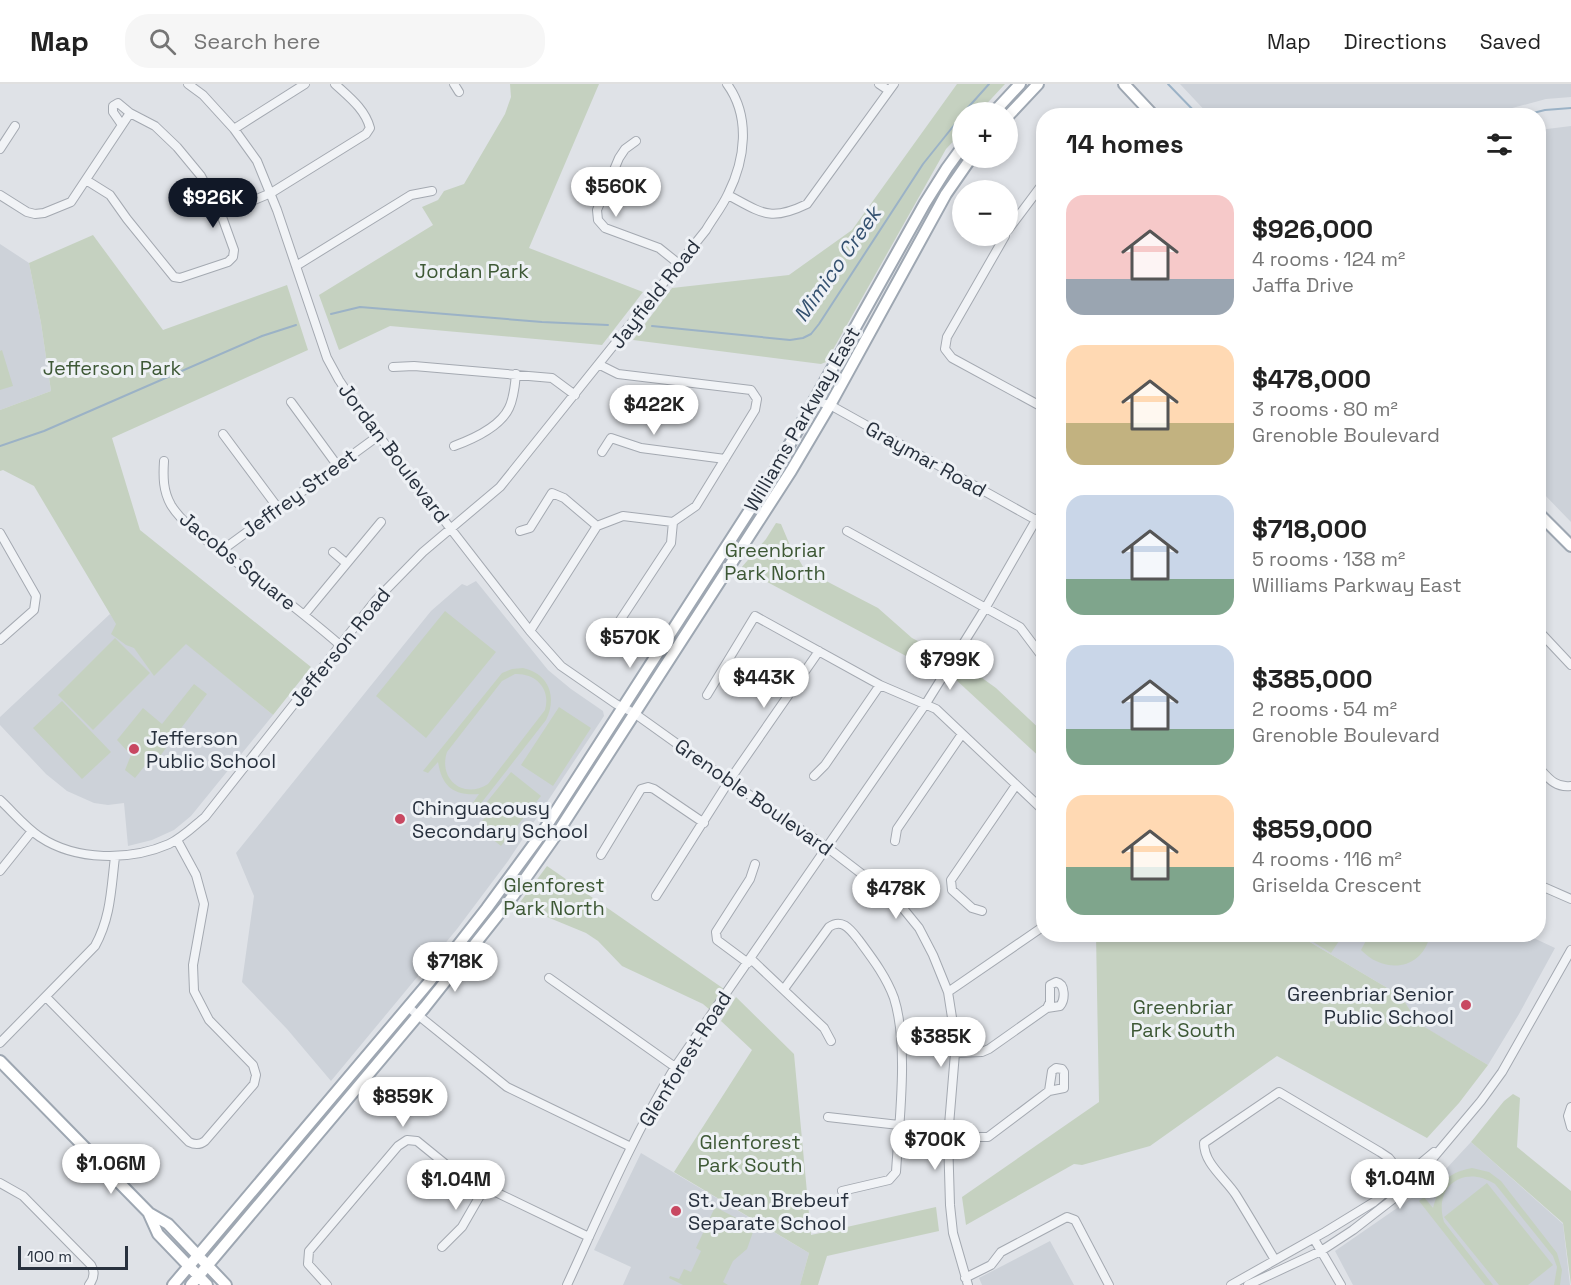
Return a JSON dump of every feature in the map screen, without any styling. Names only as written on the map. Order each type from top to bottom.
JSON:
[{"type":"main road","points":[[1003,102],[1020,84]]},
{"type":"main road","points":[[1018,105],[1038,84]]},
{"type":"main road","points":[[1124,84],[1146,108]]},
{"type":"main road","name":"Williams Parkway East","points":[[173,1285],[408,1007],[487,908],[542,833],[773,474],[925,203],[952,161]]},
{"type":"main road","name":"Williams Parkway East","points":[[191,1285],[418,1015],[527,877],[791,471],[830,405],[946,194],[964,168]]},
{"type":"main road","points":[[1546,521],[1571,546]]},
{"type":"main road","points":[[0,1062],[149,1214],[168,1224],[226,1285]]},
{"type":"main road","points":[[149,1214],[158,1234],[207,1285]]},
{"type":"street","name":"Jordan Boulevard","points":[[188,84],[203,95],[234,129],[257,161],[271,193],[327,358],[353,402],[530,631],[561,666],[634,713]]},
{"type":"street","points":[[234,129],[305,84]]},
{"type":"street","points":[[221,214],[271,193],[366,134],[370,128],[368,120],[359,106],[335,84]]},
{"type":"street","points":[[454,84],[459,92]]},
{"type":"street","name":"Jayfield Road","points":[[451,528],[500,487],[706,230],[728,195],[742,158],[743,140],[742,119],[727,84]]},
{"type":"street","points":[[728,195],[758,211],[775,215],[790,212],[807,204],[891,87],[879,84]]},
{"type":"street","points":[[86,180],[110,195],[174,277],[180,278],[199,272],[228,262],[233,257],[234,250],[221,214],[201,176],[177,147],[155,126],[130,113],[118,103],[112,106],[112,112],[122,124]]},
{"type":"street","points":[[0,195],[27,212],[35,214],[44,213],[71,202],[130,113]]},
{"type":"street","points":[[0,149],[15,126]]},
{"type":"street","points":[[636,141],[625,149],[619,158],[597,210],[598,220],[605,228],[659,249],[679,264]]},
{"type":"street","points":[[296,266],[411,195],[432,191]]},
{"type":"street","points":[[1018,217],[1036,193]]},
{"type":"street","points":[[999,246],[947,337],[945,349],[952,358],[1036,404]]},
{"type":"street","points":[[530,631],[597,526],[623,516],[673,522],[696,506],[755,410],[757,399],[751,390],[618,374],[600,365]]},
{"type":"street","points":[[393,367],[414,366],[552,378],[575,395]]},
{"type":"street","points":[[454,446],[468,441],[503,417],[513,396],[516,374]]},
{"type":"street","name":"Graymar Road","points":[[814,400],[830,405],[1036,520]]},
{"type":"street","points":[[291,402],[337,465]]},
{"type":"street","points":[[223,434],[278,508]]},
{"type":"street","name":"Jeffrey Street","points":[[221,551],[378,436]]},
{"type":"street","points":[[602,452],[611,438],[640,448],[725,459]]},
{"type":"street","name":"Jacobs Square","points":[[165,461],[163,478],[166,494],[170,504],[188,524],[340,645]]},
{"type":"street","points":[[520,531],[530,528],[552,494],[564,498],[597,526]]},
{"type":"street","name":"Glenforest Road","points":[[567,1285],[631,1147],[675,1068],[925,705],[986,607],[1036,520]]},
{"type":"street","points":[[304,615],[381,522]]},
{"type":"street","points":[[613,631],[671,543],[673,522]]},
{"type":"street","name":"Jefferson Road","points":[[0,800],[43,839],[71,851],[115,856],[137,854],[177,840],[205,817],[375,601],[451,528]]},
{"type":"street","points":[[847,531],[1020,627],[1036,648]]},
{"type":"street","points":[[0,533],[36,596],[34,610],[0,640]]},
{"type":"street","points":[[333,552],[346,563]]},
{"type":"street","points":[[707,695],[754,616],[880,685],[936,710],[1036,804]]},
{"type":"street","points":[[1546,638],[1571,665]]},
{"type":"street","points":[[656,896],[729,781],[819,651]]},
{"type":"street","points":[[814,776],[825,765],[880,685]]},
{"type":"street","name":"Grenoble Boulevard","points":[[634,713],[828,848],[897,901],[919,928],[948,992],[953,1024],[955,1053],[948,1137],[950,1215],[967,1282]]},
{"type":"street","points":[[895,842],[897,829],[962,734]]},
{"type":"street","points":[[1546,775],[1554,784],[1571,786]]},
{"type":"street","points":[[982,911],[972,908],[952,890],[951,880],[1016,785]]},
{"type":"street","points":[[601,855],[641,789],[648,787],[654,789],[704,823]]},
{"type":"street","points":[[0,870],[32,831]]},
{"type":"street","points":[[46,998],[189,1142],[201,1144],[206,1141],[254,1084],[256,1075],[253,1065],[209,1020],[194,991],[193,965],[204,904],[196,875],[177,840]]},
{"type":"street","points":[[0,1043],[95,946],[104,929],[108,914],[115,856]]},
{"type":"street","points":[[755,864],[747,885],[716,932],[717,940],[749,961],[784,989],[824,1028],[831,1041]]},
{"type":"street","points":[[1546,888],[1571,899]]},
{"type":"street","points":[[784,989],[829,927],[835,923],[843,923],[851,930],[881,971],[894,998],[900,1027],[901,1048],[896,1172],[889,1180],[842,1191]]},
{"type":"street","points":[[948,992],[1036,932]]},
{"type":"street","points":[[1248,1285],[1321,1251],[1353,1230],[1402,1192],[1418,1176],[1502,1072],[1571,950]]},
{"type":"street","points":[[549,978],[675,1068]]},
{"type":"street","points":[[408,1007],[507,1087],[631,1147]]},
{"type":"street","points":[[955,1053],[982,1052],[1047,1008]]},
{"type":"street","points":[[828,1117],[899,1125],[948,1137],[988,1137],[1049,1091]]},
{"type":"street","points":[[1275,1260],[1235,1193],[1204,1153],[1204,1143],[1279,1092],[1389,1158],[1404,1177]]},
{"type":"street","points":[[1571,1107],[1569,1116],[1571,1127]]},
{"type":"street","points":[[1231,1285],[1314,1239],[1374,1202],[1451,1138]]},
{"type":"street","points":[[327,1285],[308,1264],[309,1251],[398,1146],[407,1140],[417,1142],[449,1167],[485,1188],[589,1237]]},
{"type":"street","points":[[0,1183],[22,1196],[91,1265],[94,1274],[89,1285]]},
{"type":"street","points":[[442,1246],[462,1227],[485,1188]]},
{"type":"street","points":[[967,1282],[991,1265],[1001,1252],[1071,1217],[1075,1220],[1109,1285]]},
{"type":"street","points":[[1314,1239],[1341,1285]]},
{"type":"shaded area","points":[[1180,84],[1571,84],[1571,97],[1546,99],[1512,108],[1202,108]]},
{"type":"shaded area","points":[[1571,126],[1571,522],[1546,496],[1546,129]]},
{"type":"shaded area","points":[[0,244],[29,263],[51,391],[0,410]]},
{"type":"shaded area","name":"Chinguacousy Secondary School","points":[[476,581],[548,670],[603,711],[604,716],[508,861],[457,929],[331,1081],[287,1029],[242,982],[254,896],[236,853],[431,611],[462,584],[467,586]]},
{"type":"shaded area","name":"Jefferson Public School","points":[[110,614],[154,675],[186,643],[273,715],[191,816],[174,830],[152,840],[128,846],[124,803],[108,805],[94,803],[67,791],[46,774],[0,725],[0,717]]},
{"type":"shaded area","name":"Greenbriar Senior Public School","points":[[1310,942],[1542,942],[1555,948],[1488,1065],[1417,1023],[1401,996]]},
{"type":"shaded area","points":[[1471,1142],[1563,1224],[1570,1285],[1353,1285],[1335,1251],[1413,1197],[1445,1170]]},
{"type":"shaded area","name":"St. Jean Brebeuf Separate School","points":[[641,1153],[809,1253],[800,1285],[623,1285],[631,1267],[594,1250]]},
{"type":"shaded area","points":[[1050,1241],[1074,1285],[982,1285],[979,1278]]},
{"type":"green space","name":"Jordan Park","points":[[510,84],[599,84],[529,248],[643,292],[602,345],[390,326],[339,350],[319,295],[433,225],[422,207],[438,200],[444,191],[464,184],[505,114],[511,97]]},
{"type":"green space","points":[[957,84],[1005,84],[988,102],[952,102],[952,143],[946,149],[826,362],[821,364],[633,340],[672,288],[789,275],[852,230]]},
{"type":"green space","name":"Jefferson Park","points":[[93,235],[163,330],[287,285],[308,350],[112,438],[140,530],[311,667],[273,715],[186,644],[154,676],[134,648],[111,634],[116,624],[34,486],[3,470],[0,471],[0,410],[51,391],[29,263]]},
{"type":"green space","points":[[2,350],[13,386],[0,390],[0,351]]},
{"type":"green space","name":"Greenbriar Park North","points":[[776,523],[781,524],[805,570],[878,608],[912,638],[947,656],[938,673],[741,568],[766,539]]},
{"type":"green space","points":[[445,611],[496,652],[426,738],[376,696]]},
{"type":"green space","points":[[115,638],[150,673],[93,730],[58,695]]},
{"type":"green space","points":[[964,665],[996,688],[1036,726],[1036,754],[954,678]]},
{"type":"green space","points":[[523,668],[532,671],[545,681],[551,695],[549,712],[546,720],[475,811],[470,807],[479,794],[463,793],[451,788],[443,778],[438,762],[428,773],[423,771],[502,673]],"holes":[[[515,674],[523,674],[535,679],[544,689],[545,710],[488,784],[470,790],[455,784],[446,771],[447,752],[502,681]]]},
{"type":"green space","points":[[194,684],[207,694],[160,756],[156,752],[135,778],[125,770],[131,755],[117,740],[143,708],[162,724]]},
{"type":"green space","points":[[62,701],[111,752],[82,779],[33,728]]},
{"type":"green space","points":[[559,707],[591,728],[553,786],[521,765]]},
{"type":"green space","points":[[511,772],[541,796],[501,846],[477,827],[488,814],[482,808]]},
{"type":"green space","name":"Glenforest Park North","points":[[547,866],[724,989],[710,1010],[703,1004],[622,966],[598,941],[586,933],[518,905]]},
{"type":"green space","name":"Greenbriar Park South","points":[[1096,942],[1310,942],[1401,996],[1418,1023],[1488,1065],[1459,1103],[1427,1138],[1277,1056],[1150,1146],[1082,1165],[1074,1164],[966,1225],[962,1197],[1099,1102]]},
{"type":"green space","points":[[1313,942],[1338,942],[1331,953]]},
{"type":"green space","points":[[1365,942],[1428,942],[1419,956],[1401,965],[1380,963],[1361,950]]},
{"type":"green space","name":"Glenforest Park South","points":[[736,997],[794,1054],[811,1235],[936,1207],[939,1231],[827,1256],[818,1285],[800,1285],[809,1253],[674,1172],[752,1050],[721,1021]]},
{"type":"green space","points":[[1513,1094],[1520,1098],[1517,1147],[1571,1191],[1571,1285],[1563,1223],[1471,1142],[1504,1101]]},
{"type":"green space","points":[[1472,1168],[1489,1172],[1501,1181],[1557,1253],[1562,1270],[1560,1285],[1554,1285],[1557,1267],[1553,1256],[1495,1184],[1472,1176],[1462,1178],[1447,1189],[1442,1209],[1444,1222],[1493,1285],[1485,1285],[1419,1201],[1424,1197],[1433,1208],[1438,1192],[1445,1181],[1456,1173]]},
{"type":"green space","points":[[1487,1183],[1553,1265],[1528,1285],[1499,1285],[1444,1217]]},
{"type":"green space","points":[[715,1207],[744,1222],[753,1232],[747,1249],[733,1261],[723,1282],[728,1285],[683,1285],[669,1278],[670,1276],[679,1279],[684,1269],[691,1272],[701,1251],[696,1248]]},
{"type":"waterway","name":"Mimico Creek","points":[[973,102],[989,84]]},
{"type":"waterway","name":"Mimico Creek","points":[[1168,84],[1191,108]]},
{"type":"waterway","name":"Mimico Creek","points":[[1546,110],[1571,108]]},
{"type":"waterway","name":"Mimico Creek","points":[[652,326],[790,340],[811,334],[923,164],[952,128]]},
{"type":"waterway","name":"Mimico Creek","points":[[331,314],[360,307],[608,325]]},
{"type":"waterway","name":"Mimico Creek","points":[[0,446],[44,431],[262,336],[296,325]]},
{"type":"place","name":"Jefferson Public School","points":[[134,749]]},
{"type":"place","name":"Chinguacousy Secondary School","points":[[400,819]]},
{"type":"place","name":"Greenbriar Senior Public School","points":[[1466,1005]]},
{"type":"place","name":"St. Jean Brebeuf Separate School","points":[[676,1211]]}]
